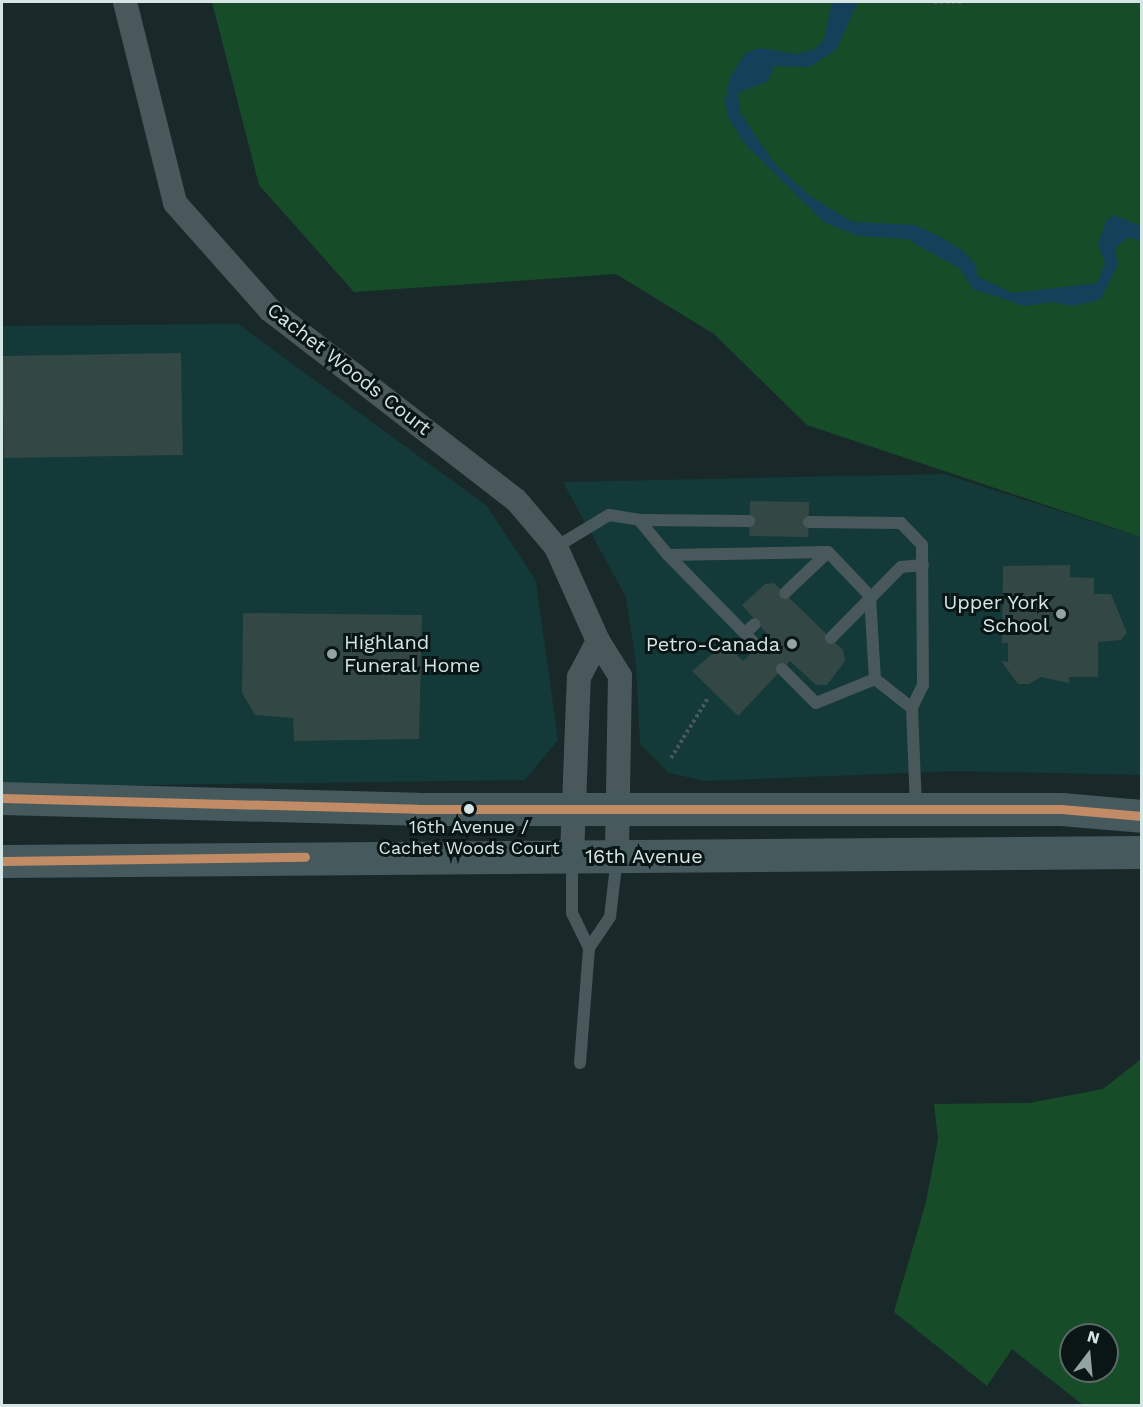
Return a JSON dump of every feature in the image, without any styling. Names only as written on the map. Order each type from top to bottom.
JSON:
[{"type":"main road","points":[[2,798],[618,811],[1061,809],[1142,816]]},
{"type":"main road","name":"16th Avenue","points":[[2,861],[1142,852]]},
{"type":"street","name":"Cachet Woods Court","points":[[125,2],[175,204],[270,310],[516,500],[556,547],[598,641],[620,676],[617,856]]},
{"type":"street","points":[[572,856],[572,810],[579,678],[598,641]]},
{"type":"lane","points":[[556,547],[609,515],[639,520],[749,521]]},
{"type":"lane","points":[[639,520],[668,555],[759,646]]},
{"type":"lane","points":[[809,522],[901,523],[922,545],[923,685],[912,708],[916,809]]},
{"type":"lane","points":[[668,555],[828,552],[870,596],[875,679],[912,708]]},
{"type":"lane","points":[[785,593],[828,552]]},
{"type":"lane","points":[[831,638],[901,567],[922,565]]},
{"type":"lane","points":[[745,633],[755,624]]},
{"type":"lane","points":[[782,669],[796,675],[816,703],[875,679]]},
{"type":"lane","points":[[572,856],[572,914],[589,948]]},
{"type":"lane","points":[[580,1063],[589,948],[610,917],[617,856]]},
{"type":"path","points":[[934,2],[962,2]]},
{"type":"path","points":[[671,758],[708,698]]},
{"type":"shaded area","points":[[832,2],[858,2],[836,50],[809,67],[774,66],[768,81],[738,93],[740,113],[775,164],[811,197],[853,222],[915,225],[941,237],[963,251],[976,265],[977,276],[1013,293],[1097,283],[1105,264],[1098,244],[1106,221],[1113,215],[1141,226],[1141,241],[1129,237],[1115,248],[1118,265],[1100,300],[1072,306],[1051,302],[1025,306],[973,289],[959,268],[907,239],[858,236],[824,222],[744,143],[728,117],[725,102],[730,78],[745,53],[760,48],[796,54],[815,49],[824,40]]},
{"type":"shaded area","points":[[238,324],[487,506],[536,581],[558,740],[525,780],[2,787],[2,326]]},
{"type":"shaded area","points":[[944,474],[1141,537],[1141,775],[957,771],[705,781],[669,773],[640,744],[636,664],[626,597],[563,482]]},
{"type":"green space","points":[[212,2],[1141,2],[1141,537],[807,425],[714,334],[616,274],[354,292],[259,185]]},
{"type":"green space","points":[[1141,1059],[1141,1405],[1083,1405],[1012,1349],[987,1386],[894,1312],[926,1202],[938,1139],[934,1104],[1029,1103],[1103,1089]]},
{"type":"building","points":[[181,353],[183,455],[4,458],[2,356]]},
{"type":"building","points":[[750,501],[809,502],[808,537],[749,536]]},
{"type":"building","name":"Upper York School","points":[[1070,565],[1070,577],[1094,578],[1094,594],[1111,594],[1127,633],[1121,640],[1098,642],[1098,677],[1069,677],[1069,683],[1041,677],[1029,684],[1018,684],[1001,661],[1008,662],[1008,643],[1002,643],[1003,566]]},
{"type":"building","points":[[774,583],[843,650],[845,661],[827,685],[816,685],[790,661],[738,716],[692,671],[725,643],[743,661],[769,636],[742,605],[765,584]]},
{"type":"building","name":"Highland Funeral Home","points":[[243,613],[422,615],[419,739],[294,741],[293,718],[255,715],[242,693]]},
{"type":"transit line","points":[[2,798],[417,809],[1061,809],[1142,816]]},
{"type":"transit line","points":[[2,861],[305,857]]},
{"type":"place","name":"Upper York School","points":[[1061,614]]},
{"type":"place","name":"Petro-Canada","points":[[792,644]]},
{"type":"place","name":"Highland Funeral Home","points":[[332,654]]},
{"type":"place","name":"16th Avenue / Cachet Woods Court","points":[[469,809]]}]
